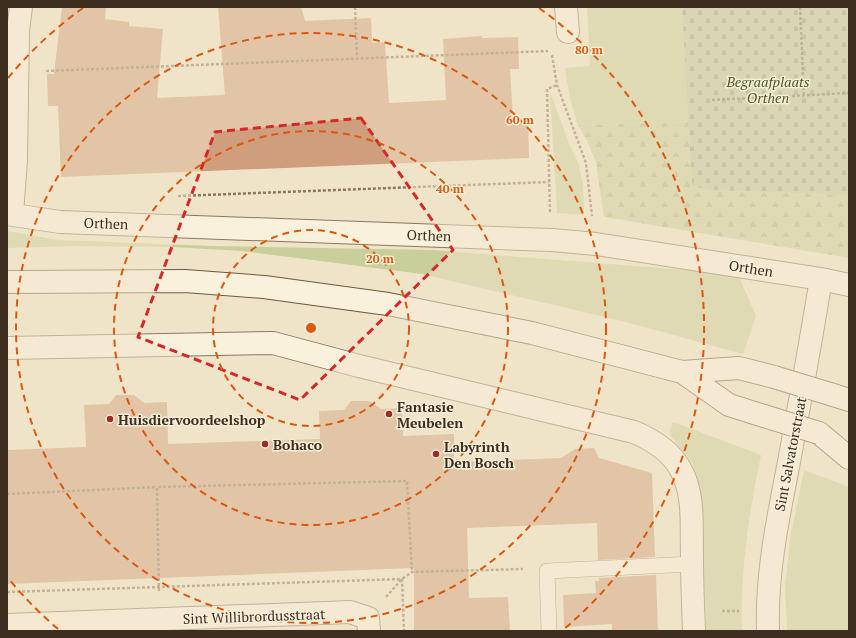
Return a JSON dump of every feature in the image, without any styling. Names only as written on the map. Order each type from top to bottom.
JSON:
[{"type":"street","points":[[9,214],[16,160],[18,31],[21,7]]},
{"type":"street","points":[[566,7],[568,32]]},
{"type":"street","name":"Orthen","points":[[9,214],[60,222],[552,240],[596,244],[821,279],[849,285]]},
{"type":"street","name":"Sint Salvatorstraat","points":[[768,621],[771,565],[778,512],[821,279]]},
{"type":"street","points":[[7,282],[185,281],[264,287],[388,304],[532,333],[682,372],[739,368],[843,398]]},
{"type":"street","points":[[7,348],[272,343],[359,366],[634,432],[652,440],[668,453],[681,470],[688,490],[694,621]]},
{"type":"street","points":[[682,372],[729,405],[819,433],[849,440]]},
{"type":"street","points":[[819,433],[849,458]]},
{"type":"street","name":"Sint Willibrordusstraat","points":[[7,625],[350,612],[369,625]]},
{"type":"lane","points":[[549,631],[547,571],[692,564]]},
{"type":"path","points":[[355,7],[357,58]]},
{"type":"path","points":[[800,7],[804,96]]},
{"type":"path","points":[[17,71],[552,51],[557,86],[586,162],[596,244]]},
{"type":"path","points":[[552,240],[547,89],[557,86]]},
{"type":"path","points":[[712,100],[849,93]]},
{"type":"path","points":[[171,196],[549,182]]},
{"type":"path","points":[[7,494],[157,487],[407,481],[412,572]]},
{"type":"path","points":[[157,487],[159,620]]},
{"type":"path","points":[[369,625],[402,579],[412,572],[530,569],[547,571]]},
{"type":"path","points":[[7,592],[402,579]]},
{"type":"path","points":[[402,579],[404,631]]},
{"type":"path","points":[[694,621],[768,621]]},
{"type":"highlighted area","points":[[361,118],[453,250],[300,400],[138,337],[215,132]]},
{"type":"green space","points":[[587,7],[682,7],[689,122],[578,125],[570,99],[565,68],[590,66]]},
{"type":"green space","name":"Begraafplaats Orthen","points":[[682,7],[849,7],[849,195],[710,190],[692,186]]},
{"type":"green space","points":[[550,92],[569,143],[578,162],[583,184],[584,215],[557,213]]},
{"type":"green space","points":[[689,122],[692,186],[710,190],[849,195],[849,258],[604,217],[596,162],[578,125]]},
{"type":"green space","points":[[7,231],[58,240],[213,246],[433,250],[738,274],[756,316],[743,354],[622,321],[422,274],[242,251],[172,247],[71,246],[7,248]]},
{"type":"green space","points":[[673,422],[761,455],[746,542],[742,586],[742,631],[706,631],[700,491],[692,462],[669,434]]},
{"type":"green space","points":[[804,470],[849,487],[849,631],[787,631],[785,585],[791,533]]},
{"type":"building","points":[[62,7],[106,7],[105,19],[129,22],[129,26],[163,29],[157,98],[225,95],[218,7],[301,7],[305,21],[371,18],[372,43],[385,42],[389,103],[446,100],[443,39],[482,36],[482,38],[518,37],[519,69],[510,69],[513,119],[528,119],[529,158],[61,177],[58,106],[48,106],[47,74],[54,74]]},
{"type":"building","points":[[116,395],[134,395],[144,403],[167,402],[168,444],[320,439],[319,411],[344,410],[351,401],[369,401],[381,409],[402,408],[403,436],[454,434],[454,462],[561,458],[575,449],[594,448],[599,458],[652,473],[655,557],[598,560],[597,523],[467,528],[469,598],[508,597],[510,631],[414,631],[414,568],[7,584],[7,450],[86,447],[84,405],[109,404]]},
{"type":"building","points":[[656,575],[658,631],[612,631],[612,624],[564,627],[563,595],[596,593],[595,581],[599,581],[599,578]]},
{"type":"place","name":"Fantasie Meubelen","points":[[389,414]]},
{"type":"place","name":"Huisdiervoordeelshop","points":[[110,419]]},
{"type":"place","name":"Bohaco","points":[[265,444]]},
{"type":"place","name":"Labyrinth Den Bosch","points":[[436,454]]}]
